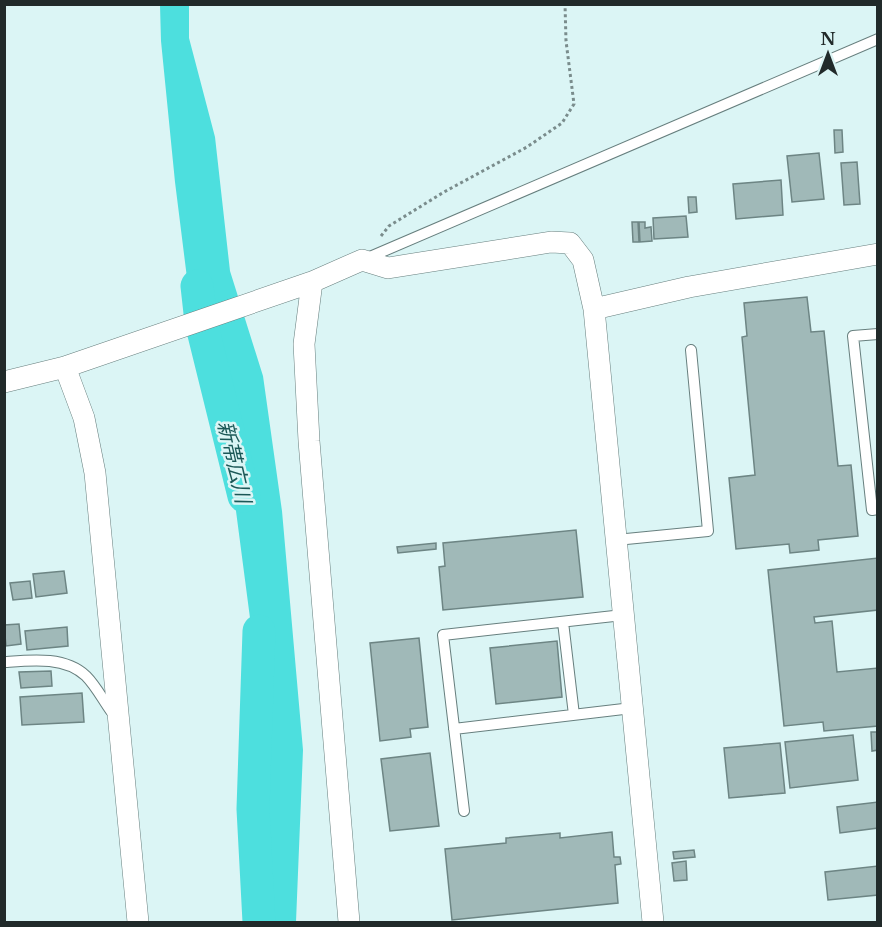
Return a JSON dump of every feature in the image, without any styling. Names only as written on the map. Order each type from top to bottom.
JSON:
[{"type":"street","points":[[4,381],[65,367],[312,282],[362,260],[388,268],[551,242],[570,243],[583,260],[594,309],[653,922]]},
{"type":"street","points":[[594,309],[689,287],[878,254]]},
{"type":"street","points":[[312,282],[304,344],[309,441],[349,922]]},
{"type":"street","points":[[65,367],[84,418],[95,473],[138,922]]},
{"type":"lane","points":[[362,260],[878,39]]},
{"type":"lane","points":[[878,334],[853,336],[872,510],[878,509]]},
{"type":"lane","points":[[616,540],[708,531],[691,350]]},
{"type":"lane","points":[[464,811],[443,635],[623,615]]},
{"type":"lane","points":[[563,622],[574,715]]},
{"type":"lane","points":[[5,662],[42,660],[66,665],[86,676],[111,711],[119,716]]},
{"type":"lane","points":[[454,729],[632,708]]},
{"type":"path","points":[[362,260],[388,226],[444,192],[527,147],[562,123],[574,104],[566,41],[565,4]]},
{"type":"water","points":[[160,5],[189,5],[189,38],[215,137],[230,271],[263,376],[282,511],[303,750],[296,922],[245,922],[242,847],[267,748],[236,511],[230,397],[188,286],[175,182],[161,41]]},
{"type":"building","points":[[834,130],[842,130],[843,152],[835,153]]},
{"type":"building","points":[[819,153],[824,199],[792,202],[787,156]]},
{"type":"building","points":[[857,162],[860,204],[844,205],[841,163]]},
{"type":"building","points":[[781,180],[783,215],[736,219],[733,184]]},
{"type":"building","points":[[688,197],[696,197],[697,212],[689,213]]},
{"type":"building","points":[[686,216],[688,237],[654,239],[653,218]]},
{"type":"building","points":[[632,222],[638,222],[639,242],[633,242]]},
{"type":"building","points":[[639,222],[645,222],[645,228],[651,227],[652,241],[640,242]]},
{"type":"building","points":[[807,297],[811,332],[824,331],[838,466],[851,465],[858,536],[818,540],[819,550],[790,553],[789,544],[736,549],[729,478],[755,475],[742,337],[747,336],[744,303]]},
{"type":"building","points":[[576,530],[583,597],[443,610],[439,567],[445,566],[443,543]]},
{"type":"building","points":[[436,543],[436,549],[398,553],[397,547]]},
{"type":"building","points":[[878,558],[878,610],[814,617],[815,623],[832,621],[837,672],[878,668],[878,726],[824,731],[823,722],[784,726],[768,570]]},
{"type":"building","points":[[64,571],[67,593],[36,597],[33,574]]},
{"type":"building","points":[[30,581],[32,598],[13,600],[10,583]]},
{"type":"building","points":[[19,624],[21,644],[6,646],[4,625]]},
{"type":"building","points":[[67,627],[68,646],[27,650],[25,631]]},
{"type":"building","points":[[419,638],[428,727],[410,729],[411,737],[380,741],[370,643]]},
{"type":"building","points":[[557,641],[562,697],[496,704],[490,648]]},
{"type":"building","points":[[51,671],[52,686],[21,688],[19,672]]},
{"type":"building","points":[[82,693],[84,722],[22,725],[20,697]]},
{"type":"building","points":[[871,732],[878,732],[878,750],[872,751]]},
{"type":"building","points":[[853,735],[858,780],[790,788],[785,742]]},
{"type":"building","points":[[780,743],[785,793],[729,798],[724,748]]},
{"type":"building","points":[[430,753],[439,826],[390,831],[381,759]]},
{"type":"building","points":[[878,802],[878,828],[840,833],[837,807]]},
{"type":"building","points":[[612,832],[614,857],[620,857],[621,864],[615,865],[618,903],[452,920],[445,849],[506,843],[506,838],[560,833],[560,838]]},
{"type":"building","points":[[694,850],[695,857],[674,859],[673,852]]},
{"type":"building","points":[[686,861],[687,880],[674,881],[672,863]]},
{"type":"building","points":[[878,866],[878,895],[828,900],[825,872]]},
{"type":"waterway","name":"新帯広川","points":[[197,286],[201,322],[244,496]]},
{"type":"waterway","name":"新帯広川","points":[[259,631],[253,809],[259,922]]}]
